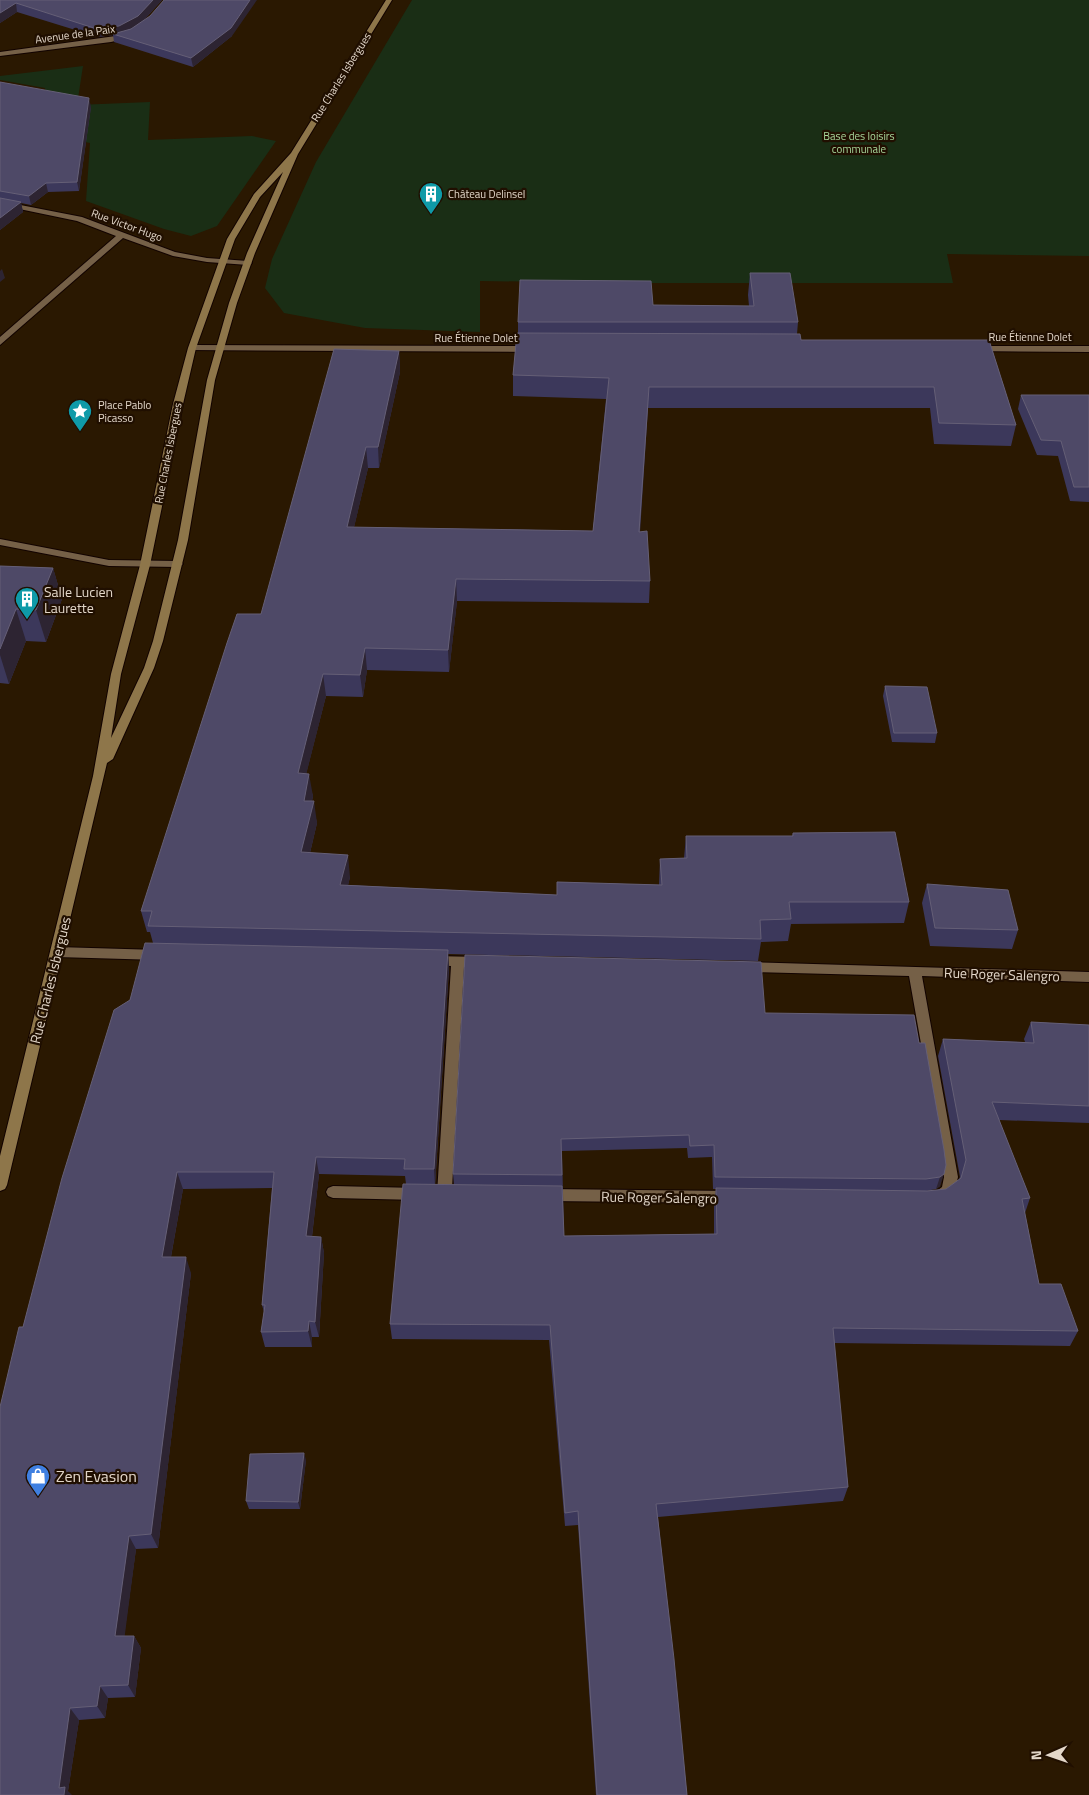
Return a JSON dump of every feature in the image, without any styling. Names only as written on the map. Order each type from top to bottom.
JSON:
[{"type":"main road","name":"Rue Charles Isbergues","points":[[99,776],[149,668],[178,564],[206,404],[219,348],[260,229],[294,154],[389,0]]},
{"type":"main road","name":"Rue Charles Isbergues","points":[[0,1185],[99,776],[116,674],[145,564],[178,404],[192,348],[230,239],[248,209],[294,154]]},
{"type":"street","name":"Avenue de la Paix","points":[[0,54],[111,40],[140,31]]},
{"type":"street","name":"Rue Victor Hugo","points":[[0,203],[79,220],[123,234],[173,254],[221,262],[248,263]]},
{"type":"street","points":[[0,342],[123,234]]},
{"type":"street","name":"Rue Étienne Dolet","points":[[192,348],[538,349]]},
{"type":"street","name":"Rue Étienne Dolet","points":[[961,349],[1089,348]]},
{"type":"street","points":[[0,542],[90,561],[178,564]]},
{"type":"street","points":[[57,952],[169,955]]},
{"type":"street","points":[[418,961],[497,963]]},
{"type":"street","points":[[444,1194],[458,962]]},
{"type":"street","name":"Rue Roger Salengro","points":[[736,967],[1089,977]]},
{"type":"street","points":[[915,971],[951,1177],[949,1190],[940,1197],[922,1199]]},
{"type":"street","points":[[333,1192],[464,1195]]},
{"type":"street","name":"Rue Roger Salengro","points":[[534,1195],[743,1198]]},
{"type":"green space","name":"Base des loisirs communale","points":[[412,0],[1089,0],[1089,256],[947,254],[953,283],[480,281],[480,332],[365,328],[284,313],[265,288],[272,259],[316,162]]},
{"type":"green space","points":[[83,66],[77,105],[150,102],[148,140],[252,136],[276,141],[217,226],[191,236],[164,229],[86,201],[90,143],[19,129],[48,107],[45,88],[0,80],[0,76]]},
{"type":"building","points":[[0,0],[153,0],[138,16],[119,26],[97,29],[16,3],[0,13]]},
{"type":"building","points":[[164,0],[250,0],[231,28],[191,58],[113,34],[131,29],[150,16]]},
{"type":"building","points":[[0,82],[89,98],[77,182],[46,183],[29,196],[0,191]]},
{"type":"building","points":[[0,198],[21,202],[0,218]]},
{"type":"building","points":[[750,273],[790,273],[798,322],[518,322],[520,280],[651,281],[653,305],[754,306]]},
{"type":"building","points":[[517,333],[800,334],[801,340],[989,340],[1016,425],[939,423],[934,387],[649,387],[639,532],[647,531],[650,581],[456,579],[448,650],[365,648],[360,675],[323,674],[298,773],[309,774],[304,801],[314,801],[301,852],[348,855],[340,885],[557,895],[557,882],[662,885],[660,859],[687,858],[686,836],[793,836],[793,833],[895,832],[909,902],[789,902],[791,919],[760,920],[761,939],[148,926],[152,911],[141,911],[237,614],[261,614],[334,349],[399,351],[378,447],[366,447],[347,527],[593,531],[609,378],[513,375]]},
{"type":"building","points":[[1021,395],[1089,395],[1089,487],[1074,487],[1061,441],[1041,440]]},
{"type":"building","points":[[0,566],[53,568],[36,610],[16,609],[0,649]]},
{"type":"building","points":[[885,686],[927,687],[937,733],[894,733]]},
{"type":"building","points":[[927,884],[1008,890],[1018,930],[935,928]]},
{"type":"building","points":[[145,943],[448,950],[434,1169],[404,1169],[405,1159],[316,1157],[306,1236],[321,1237],[315,1322],[309,1321],[308,1331],[261,1332],[265,1305],[262,1305],[274,1172],[177,1172],[162,1257],[186,1257],[151,1534],[129,1536],[115,1636],[134,1636],[128,1685],[100,1686],[97,1706],[70,1708],[59,1788],[65,1787],[64,1795],[0,1795],[0,1407],[19,1327],[23,1327],[62,1178],[114,1010],[130,1000]]},
{"type":"building","points":[[465,955],[761,962],[765,1013],[914,1015],[919,1043],[925,1043],[944,1150],[946,1165],[944,1174],[940,1177],[926,1179],[715,1177],[714,1145],[690,1146],[689,1135],[561,1139],[562,1175],[453,1174]]},
{"type":"building","points":[[1031,1022],[1089,1025],[1089,1106],[992,1102],[1030,1198],[1022,1199],[1039,1284],[1061,1284],[1078,1331],[833,1328],[848,1487],[656,1504],[687,1795],[597,1795],[578,1511],[565,1513],[550,1325],[390,1324],[403,1184],[562,1186],[564,1236],[717,1234],[716,1188],[927,1191],[946,1189],[961,1178],[966,1160],[943,1039],[1034,1043]]},
{"type":"building","points":[[304,1453],[298,1502],[246,1501],[250,1454]]},
{"type":"place","name":"Château Delinsel","points":[[431,215]]},
{"type":"place","name":"Place Pablo Picasso","points":[[80,432]]},
{"type":"place","name":"Salle Lucien Laurette","points":[[27,620]]},
{"type":"place","name":"Zen Evasion","points":[[38,1497]]}]
